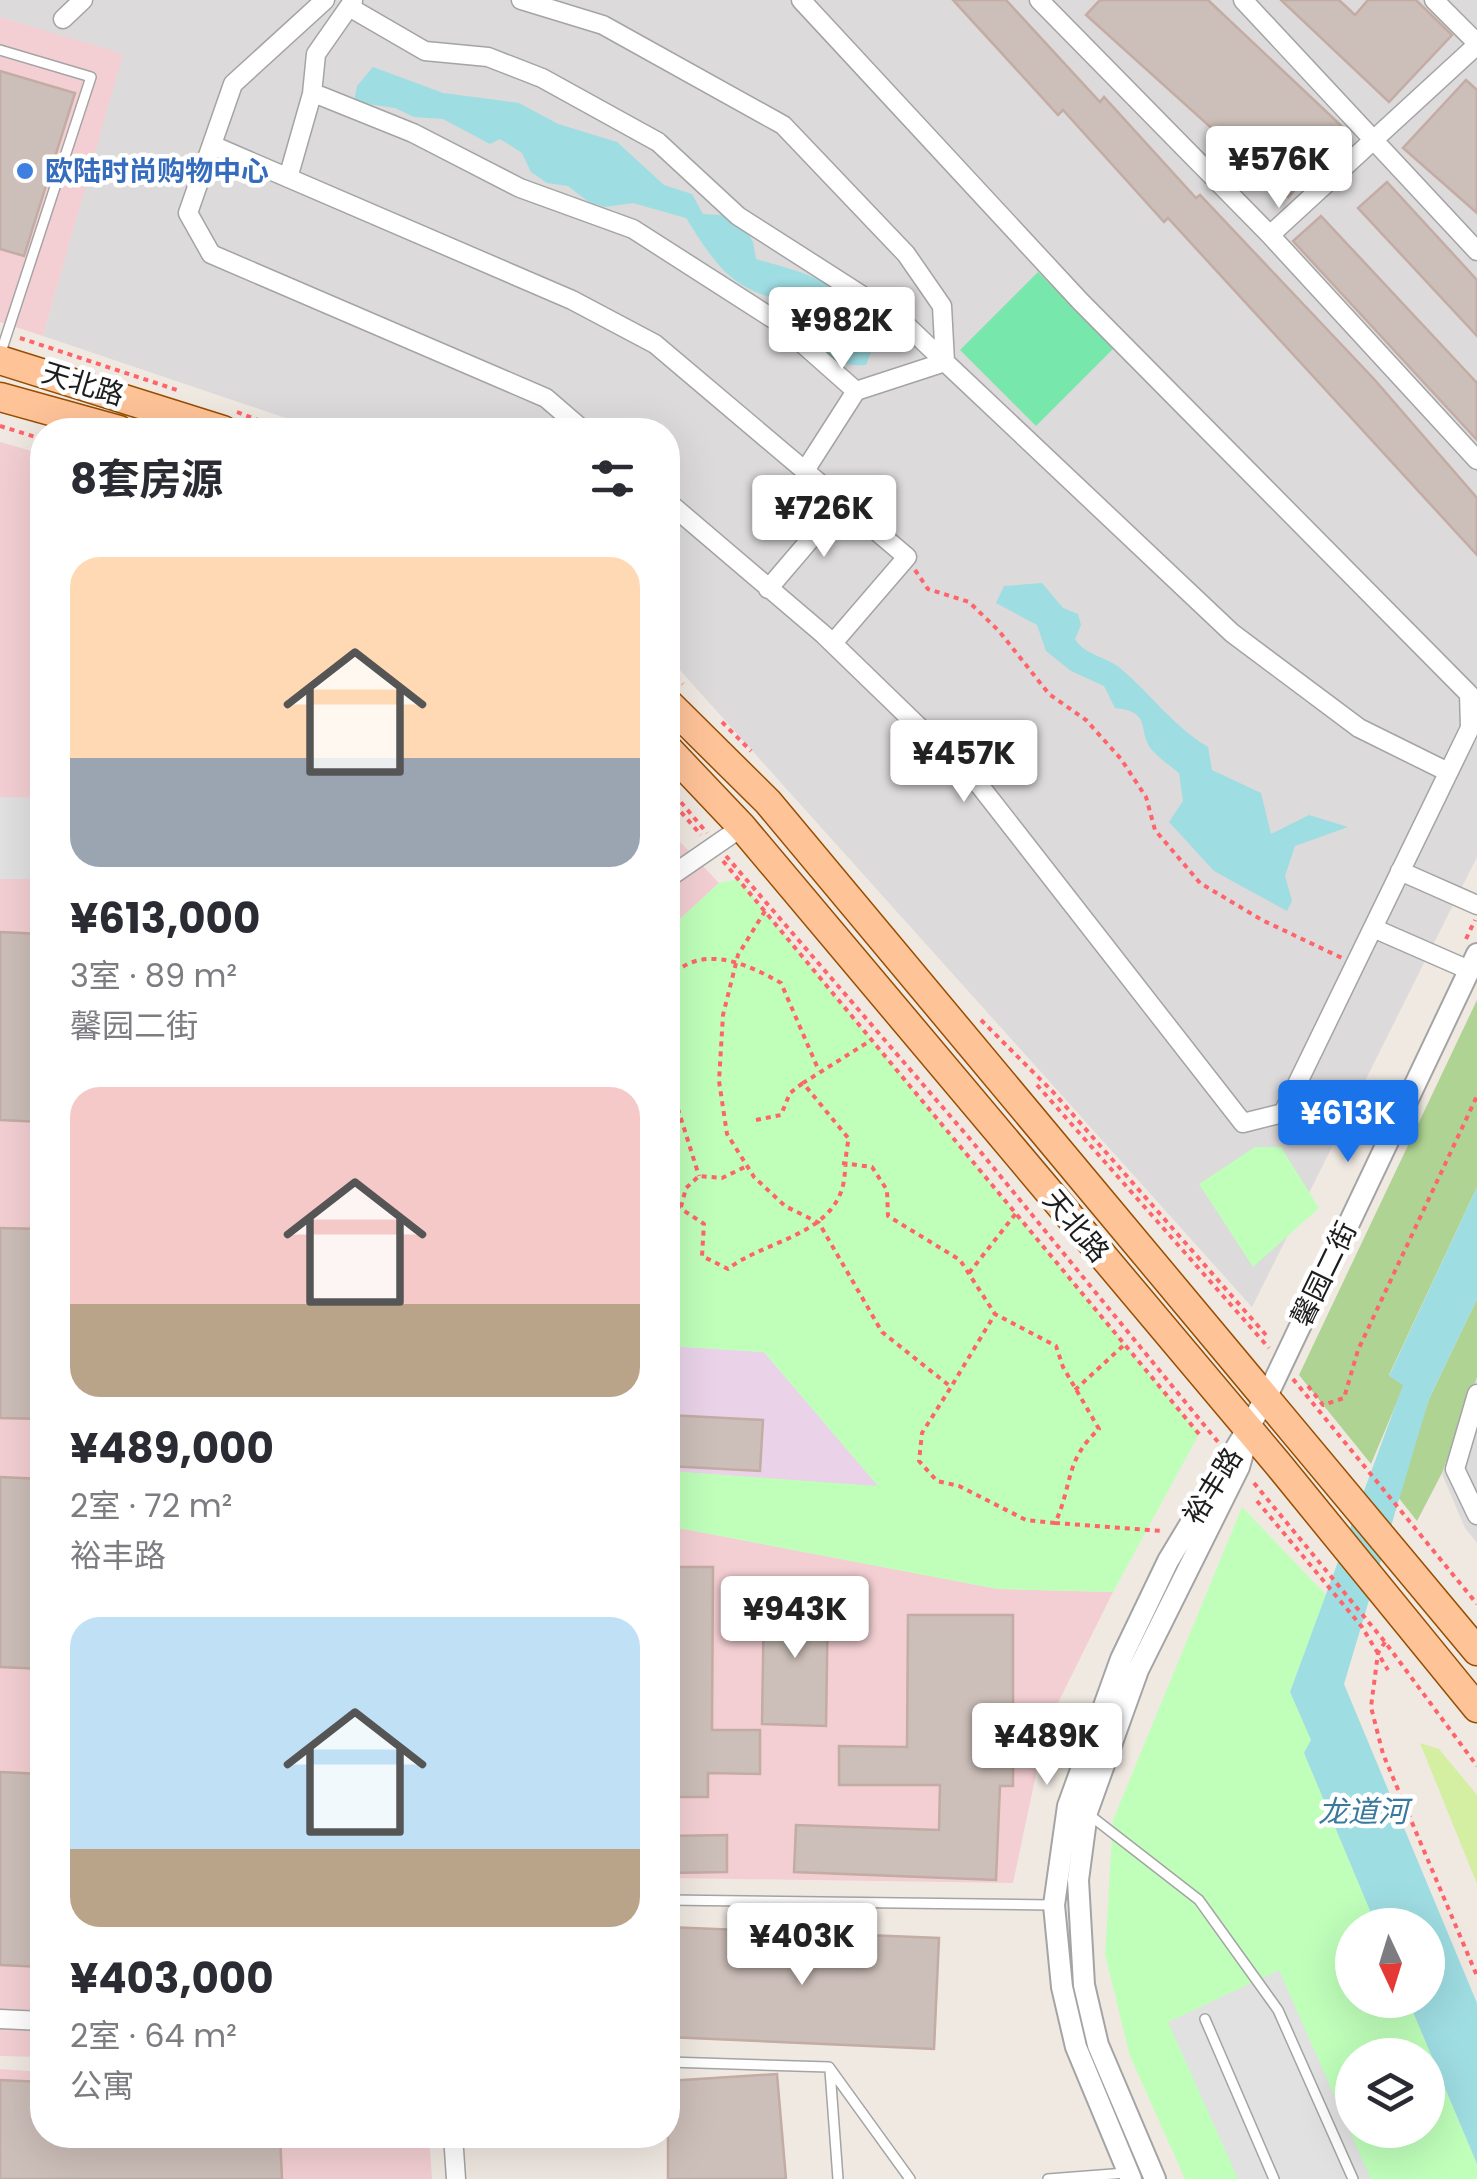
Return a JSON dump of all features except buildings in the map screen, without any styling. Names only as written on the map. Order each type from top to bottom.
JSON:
[{"type":"main road","name":"天北路","points":[[2,349],[222,418]]},
{"type":"main road","name":"天北路","points":[[0,397],[76,418]]},
{"type":"main road","name":"天北路","points":[[680,698],[1477,1651]]},
{"type":"main road","name":"天北路","points":[[680,763],[742,828],[1477,1708]]},
{"type":"street","points":[[63,19],[84,0]]},
{"type":"street","points":[[326,0],[233,84],[188,213],[210,254],[546,398],[569,418]]},
{"type":"street","points":[[520,0],[603,26],[783,125],[906,254],[942,306],[945,362]]},
{"type":"street","points":[[680,512],[833,643],[980,786],[1243,1123],[1283,1113],[1470,728],[1469,694],[1080,301],[801,0]]},
{"type":"street","points":[[1040,0],[1270,236],[1477,460]]},
{"type":"street","points":[[1243,0],[1377,138],[1477,251]]},
{"type":"street","points":[[1270,236],[1477,44],[1434,0]]},
{"type":"street","points":[[288,178],[312,94],[316,54],[351,4],[425,51],[488,57],[542,78],[658,142],[738,216],[902,321],[1232,632],[1359,728],[1448,772]]},
{"type":"street","points":[[312,94],[413,133],[520,188],[633,229],[778,322],[856,391]]},
{"type":"street","points":[[212,146],[572,300],[654,344],[907,556],[833,643]]},
{"type":"street","points":[[806,469],[856,391],[945,362]]},
{"type":"street","points":[[768,588],[844,500]]},
{"type":"street","points":[[680,869],[712,844],[742,828]]},
{"type":"street","points":[[1400,871],[1477,905]]},
{"type":"street","points":[[1373,928],[1473,962]]},
{"type":"street","name":"馨园二街","points":[[1248,1431],[1473,962]]},
{"type":"street","points":[[1477,1394],[1455,1469],[1477,1515]]},
{"type":"street","name":"裕丰路","points":[[1154,2179],[1098,2045],[1084,1985],[1078,1880],[1087,1812],[1138,1670],[1248,1431]]},
{"type":"street","name":"裕丰路","points":[[1130,2176],[1076,2047],[1062,1987],[1054,1905],[1068,1806],[1096,1723],[1168,1561],[1234,1461]]},
{"type":"street","points":[[0,2020],[30,2021]]},
{"type":"street","points":[[454,2148],[456,2179]]},
{"type":"lane","points":[[0,50],[91,77],[2,349]]},
{"type":"lane","points":[[0,304],[15,309]]},
{"type":"lane","points":[[1087,1812],[1199,1900],[1278,2010],[1353,2179]]},
{"type":"lane","points":[[680,1900],[1054,1905]]},
{"type":"lane","points":[[1206,2019],[1274,2179]]},
{"type":"lane","points":[[680,2062],[830,2068]]},
{"type":"lane","points":[[830,2068],[838,2179]]},
{"type":"lane","points":[[830,2068],[910,2179]]},
{"type":"lane","points":[[1048,2179],[1130,2176]]},
{"type":"path","points":[[2,349],[181,391]]},
{"type":"path","points":[[0,426],[30,436]]},
{"type":"path","points":[[907,556],[928,589],[969,602],[999,631],[1049,694],[1086,720],[1110,746],[1146,797],[1155,830],[1200,883],[1262,920],[1356,964]]},
{"type":"path","points":[[716,716],[755,755]]},
{"type":"path","points":[[680,803],[764,911],[1200,1434]]},
{"type":"path","points":[[680,809],[944,1110],[1384,1642],[1477,1766]]},
{"type":"path","points":[[764,911],[736,964],[722,1015],[719,1080],[726,1134],[746,1166],[786,1206],[819,1224],[882,1332],[951,1387]]},
{"type":"path","points":[[680,971],[696,960],[720,958],[781,983],[819,1071]]},
{"type":"path","points":[[982,1020],[1054,1093],[1266,1335]]},
{"type":"path","points":[[756,1120],[781,1115],[790,1093],[803,1082],[873,1039]]},
{"type":"path","points":[[746,1166],[722,1178],[698,1176],[686,1188],[681,1207],[704,1224],[702,1256],[728,1270],[750,1252],[819,1224],[842,1191],[842,1162],[849,1138],[803,1082]]},
{"type":"path","points":[[1048,1096],[1282,1363],[1477,1604]]},
{"type":"path","points":[[1308,1386],[1323,1405],[1344,1398],[1358,1350],[1477,1096]]},
{"type":"path","points":[[680,1116],[698,1176]]},
{"type":"path","points":[[842,1162],[872,1167],[887,1190],[888,1216],[960,1260],[995,1314],[1056,1346],[1075,1390],[1099,1429],[1085,1442],[1066,1475],[1063,1506],[1055,1523]]},
{"type":"path","points":[[969,1273],[1017,1212]]},
{"type":"path","points":[[995,1314],[922,1432],[919,1461],[936,1481],[960,1486],[1026,1520],[1163,1531]]},
{"type":"path","points":[[1075,1390],[1126,1344]]},
{"type":"path","points":[[1256,1501],[1362,1627],[1388,1670]]},
{"type":"path","points":[[1384,1642],[1378,1653],[1371,1707],[1383,1754],[1477,1976]]},
{"type":"shaded area","points":[[0,0],[1477,0],[1477,857],[1252,1307],[680,670],[680,418],[286,418],[43,336],[122,55],[0,17]]},
{"type":"shaded area","name":"欧陆时尚购物中心","points":[[0,17],[123,54],[43,336],[0,322]]},
{"type":"shaded area","points":[[0,442],[30,451],[30,2057],[0,2056]]},
{"type":"shaded area","points":[[0,797],[30,798],[30,879],[0,879]]},
{"type":"shaded area","points":[[680,842],[719,883],[680,919]]},
{"type":"shaded area","points":[[680,1347],[764,1352],[879,1487],[680,1472]]},
{"type":"shaded area","points":[[1477,1377],[1477,1543],[1465,1528],[1442,1474]]},
{"type":"shaded area","points":[[680,1528],[998,1589],[1113,1592],[1046,1727],[1013,1883],[680,1878]]},
{"type":"shaded area","points":[[1279,1970],[1335,2097],[1335,2148],[1357,2148],[1371,2179],[1238,2179],[1168,2022]]},
{"type":"shaded area","points":[[0,2069],[30,2071],[30,2148],[430,2148],[432,2179],[0,2179]]},
{"type":"green space","points":[[1038,272],[1114,348],[1036,426],[960,350]]},
{"type":"green space","points":[[738,879],[1199,1434],[1113,1592],[998,1589],[680,1528],[680,1472],[878,1486],[764,1352],[680,1347],[680,919],[719,883]]},
{"type":"green space","points":[[1477,1000],[1477,1187],[1389,1375],[1404,1385],[1371,1464],[1299,1375]]},
{"type":"green space","points":[[1255,1147],[1281,1147],[1319,1208],[1253,1267],[1199,1184]]},
{"type":"green space","points":[[1477,1299],[1477,1377],[1442,1473],[1417,1521],[1398,1497],[1429,1399]]},
{"type":"green space","points":[[1242,1507],[1326,1595],[1290,1692],[1311,1740],[1304,1753],[1369,1908],[1335,1908],[1335,2018],[1416,2018],[1424,2038],[1335,2038],[1335,2148],[1445,2148],[1445,2088],[1477,2164],[1477,2179],[1185,2179],[1130,2056],[1105,1955],[1113,1820]]},
{"type":"green space","points":[[1420,1743],[1439,1749],[1477,1795],[1477,1884]]},
{"type":"water","points":[[373,67],[443,93],[519,103],[558,124],[617,142],[664,185],[692,194],[703,214],[738,216],[753,242],[756,259],[813,277],[844,296],[857,309],[873,347],[866,365],[841,362],[824,350],[813,337],[815,323],[801,305],[760,294],[731,277],[686,218],[633,203],[605,207],[589,202],[568,186],[547,183],[531,172],[522,153],[500,139],[490,144],[443,119],[414,117],[395,108],[354,102],[357,86]]},
{"type":"water","points":[[1042,583],[1063,608],[1078,614],[1081,625],[1075,639],[1079,644],[1120,668],[1208,747],[1212,770],[1261,793],[1271,834],[1309,815],[1348,827],[1295,846],[1285,876],[1292,901],[1287,911],[1214,871],[1169,822],[1183,801],[1179,773],[1149,745],[1140,718],[1115,708],[1104,686],[1071,671],[1046,651],[1037,625],[996,603],[1004,586]]},
{"type":"water","name":"龙道河","points":[[1477,1187],[1477,1299],[1429,1399],[1344,1684],[1437,1908],[1369,1908],[1304,1753],[1311,1740],[1290,1692],[1403,1385],[1389,1376]]},
{"type":"water","name":"龙道河","points":[[1445,1926],[1477,2003],[1477,2164],[1445,2088],[1445,2038],[1424,2038],[1416,2018],[1445,2018]]},
{"type":"place","name":"欧陆时尚购物中心","points":[[25,171]]}]
